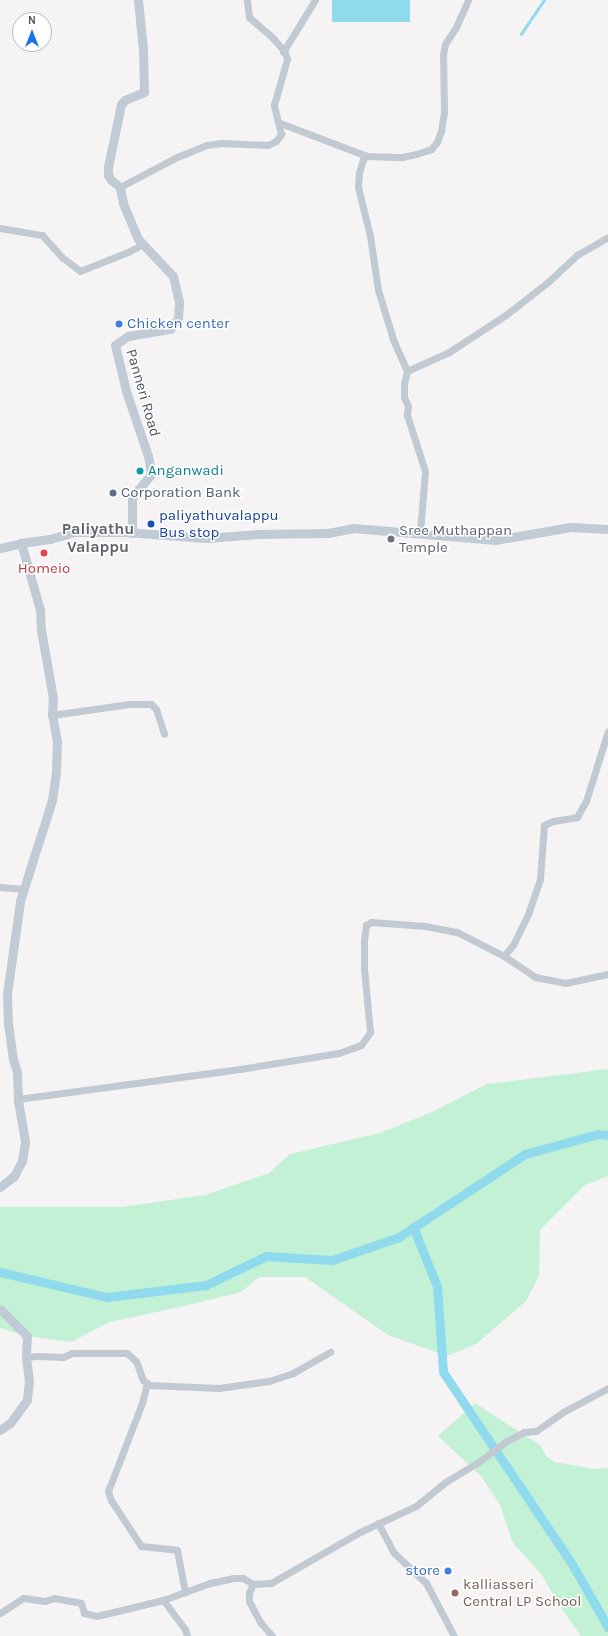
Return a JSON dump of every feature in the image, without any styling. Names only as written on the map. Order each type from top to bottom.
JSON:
[{"type":"main road","name":"Panneri Road","points":[[132,533],[132,496],[151,474],[148,456],[126,391],[115,345],[128,336],[170,329],[178,318],[179,302],[173,276],[138,239],[129,219],[120,187],[111,180],[108,168],[121,104],[125,100],[144,92],[143,49],[138,0]]},
{"type":"main road","points":[[0,548],[20,543],[50,539],[74,532],[132,533],[206,538],[265,534],[328,533],[353,528],[495,540],[571,528],[608,529]]},
{"type":"main road","points":[[0,1187],[14,1176],[22,1161],[25,1141],[18,1098],[17,1072],[13,1059],[8,1024],[7,994],[23,889],[29,868],[35,857],[52,800],[56,770],[57,742],[52,715],[53,698],[41,630],[40,610],[20,543]]},
{"type":"main road","points":[[0,1309],[2,1313],[27,1336],[26,1357],[29,1380],[27,1400],[10,1423],[0,1430]]},
{"type":"street","points":[[120,187],[177,158],[207,145],[221,143],[268,145],[276,141],[281,134],[280,123],[275,114],[274,105],[287,58],[273,38],[249,17],[247,0]]},
{"type":"street","points":[[284,52],[314,0]]},
{"type":"street","points":[[280,123],[367,156],[402,156],[416,154],[431,149],[437,142],[441,131],[444,111],[443,55],[445,44],[456,27],[468,0]]},
{"type":"street","points":[[367,156],[363,159],[358,187],[370,236],[378,290],[393,339],[407,371],[404,384],[404,397],[408,406],[407,415],[425,470],[420,533]]},
{"type":"street","points":[[0,228],[42,235],[63,258],[80,271],[128,252],[143,244]]},
{"type":"street","points":[[407,371],[449,352],[507,314],[548,282],[577,255],[608,238]]},
{"type":"street","points":[[52,715],[129,704],[151,704],[156,709],[164,734]]},
{"type":"street","points":[[504,956],[513,945],[528,914],[540,879],[544,825],[553,821],[577,817],[586,801],[608,731]]},
{"type":"street","points":[[0,887],[23,889]]},
{"type":"street","points":[[18,1098],[270,1065],[339,1052],[360,1045],[370,1032],[364,969],[364,940],[366,925],[372,922],[425,926],[457,932],[504,956],[535,977],[565,983],[608,974]]},
{"type":"street","points":[[26,1357],[63,1357],[72,1353],[127,1353],[136,1361],[143,1380],[147,1383],[170,1387],[219,1388],[269,1381],[293,1373],[330,1352]]},
{"type":"street","points":[[147,1383],[142,1403],[108,1491],[115,1507],[141,1546],[177,1550],[185,1592]]},
{"type":"street","points":[[0,1613],[23,1598],[45,1601],[54,1598],[74,1600],[81,1603],[84,1613],[97,1616],[163,1600],[234,1578],[243,1578],[253,1584],[270,1584],[281,1579],[331,1548],[350,1540],[378,1523],[416,1506],[447,1481],[524,1432],[536,1431],[563,1412],[608,1388]]},
{"type":"street","points":[[378,1523],[394,1553],[426,1583],[454,1636]]},
{"type":"street","points":[[253,1584],[249,1593],[249,1601],[260,1622],[272,1636]]},
{"type":"street","points":[[163,1600],[187,1636]]},
{"type":"green space","points":[[608,1069],[608,1176],[585,1185],[540,1230],[539,1276],[526,1301],[476,1344],[447,1356],[388,1335],[305,1277],[259,1277],[241,1292],[110,1322],[71,1342],[27,1336],[0,1328],[0,1207],[122,1207],[205,1195],[269,1173],[290,1154],[380,1133],[432,1112],[487,1084]]},
{"type":"green space","points":[[475,1403],[541,1446],[546,1456],[555,1462],[594,1469],[608,1468],[608,1636],[581,1636],[561,1608],[542,1575],[513,1543],[500,1505],[481,1476],[438,1436]]},
{"type":"water","points":[[332,0],[410,0],[410,22],[332,22]]},
{"type":"waterway","points":[[521,34],[544,0]]},
{"type":"waterway","points":[[0,1272],[107,1297],[206,1285],[266,1256],[332,1260],[399,1237],[525,1154],[598,1134],[608,1135]]},
{"type":"waterway","points":[[413,1227],[437,1286],[443,1372],[572,1564],[608,1627]]},
{"type":"place","name":"Chicken center","points":[[119,324]]},
{"type":"place","name":"Anganwadi","points":[[140,471]]},
{"type":"place","name":"Corporation Bank","points":[[113,493]]},
{"type":"place","name":"paliyathuvalappu Bus stop","points":[[151,524]]},
{"type":"place","name":"Sree Muthappan Temple","points":[[391,539]]},
{"type":"place","name":"Homeio","points":[[44,553]]},
{"type":"place","name":"store","points":[[448,1571]]},
{"type":"place","name":"kalliasseri Central LP School","points":[[455,1593]]},
{"type":"district","name":"Paliyathu Valappu","points":[[98,538]]}]
